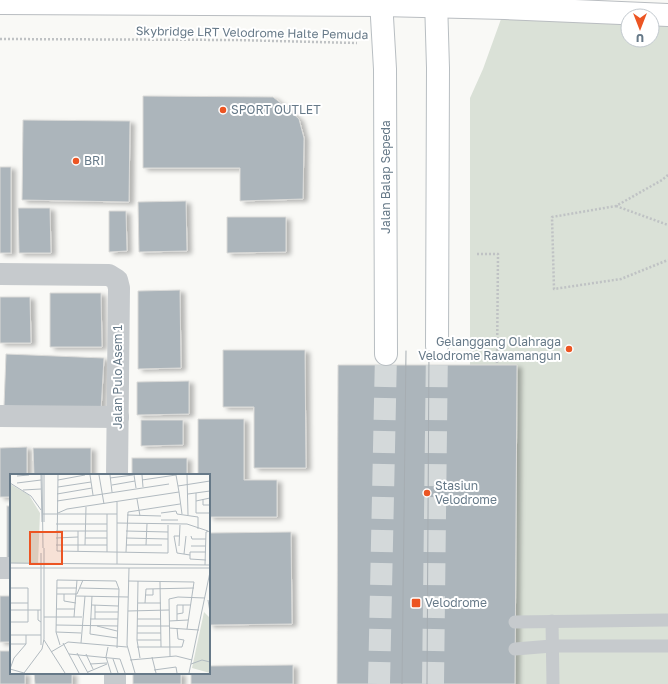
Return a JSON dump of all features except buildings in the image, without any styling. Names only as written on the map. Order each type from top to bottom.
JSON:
[{"type":"main road","points":[[0,3],[436,3],[668,16]]},
{"type":"main road","name":"Jalan Balap Sepeda","points":[[381,3],[385,69],[386,354]]},
{"type":"main road","points":[[436,3],[438,68],[437,346]]},
{"type":"street","name":"Jalan Pulo Asem 1","points":[[0,274],[109,275],[117,280],[119,288],[117,474]]},
{"type":"street","points":[[0,416],[118,417]]},
{"type":"lane","points":[[515,622],[668,620]]},
{"type":"lane","points":[[552,621],[553,684]]},
{"type":"lane","points":[[515,649],[552,646],[668,646]]},
{"type":"path","name":"Skybridge LRT Velodrome Halte Pemuda","points":[[0,39],[228,40],[359,43]]},
{"type":"path","points":[[668,175],[662,180],[616,206],[552,217],[554,289],[621,279],[668,260]]},
{"type":"path","points":[[616,206],[668,226]]},
{"type":"path","points":[[477,254],[498,254],[497,365]]},
{"type":"shaded area","name":"Gelanggang Olahraga Velodrome Rawamangun","points":[[505,8],[620,13],[620,48],[660,48],[660,15],[668,15],[668,684],[470,684],[470,98],[483,69]]},
{"type":"tunnel","points":[[433,684],[437,346]]},
{"type":"tunnel","points":[[379,684],[386,354]]},
{"type":"tram line","points":[[402,684],[406,351]]},
{"type":"tram line","points":[[427,684],[429,351]]},
{"type":"place","name":"SPORT OUTLET","points":[[223,110]]},
{"type":"place","name":"BRI","points":[[76,161]]},
{"type":"place","name":"Gelanggang Olahraga Velodrome Rawamangun","points":[[569,349]]},
{"type":"place","name":"Stasiun Velodrome","points":[[427,493]]},
{"type":"place","name":"Velodrome","points":[[416,603]]}]
